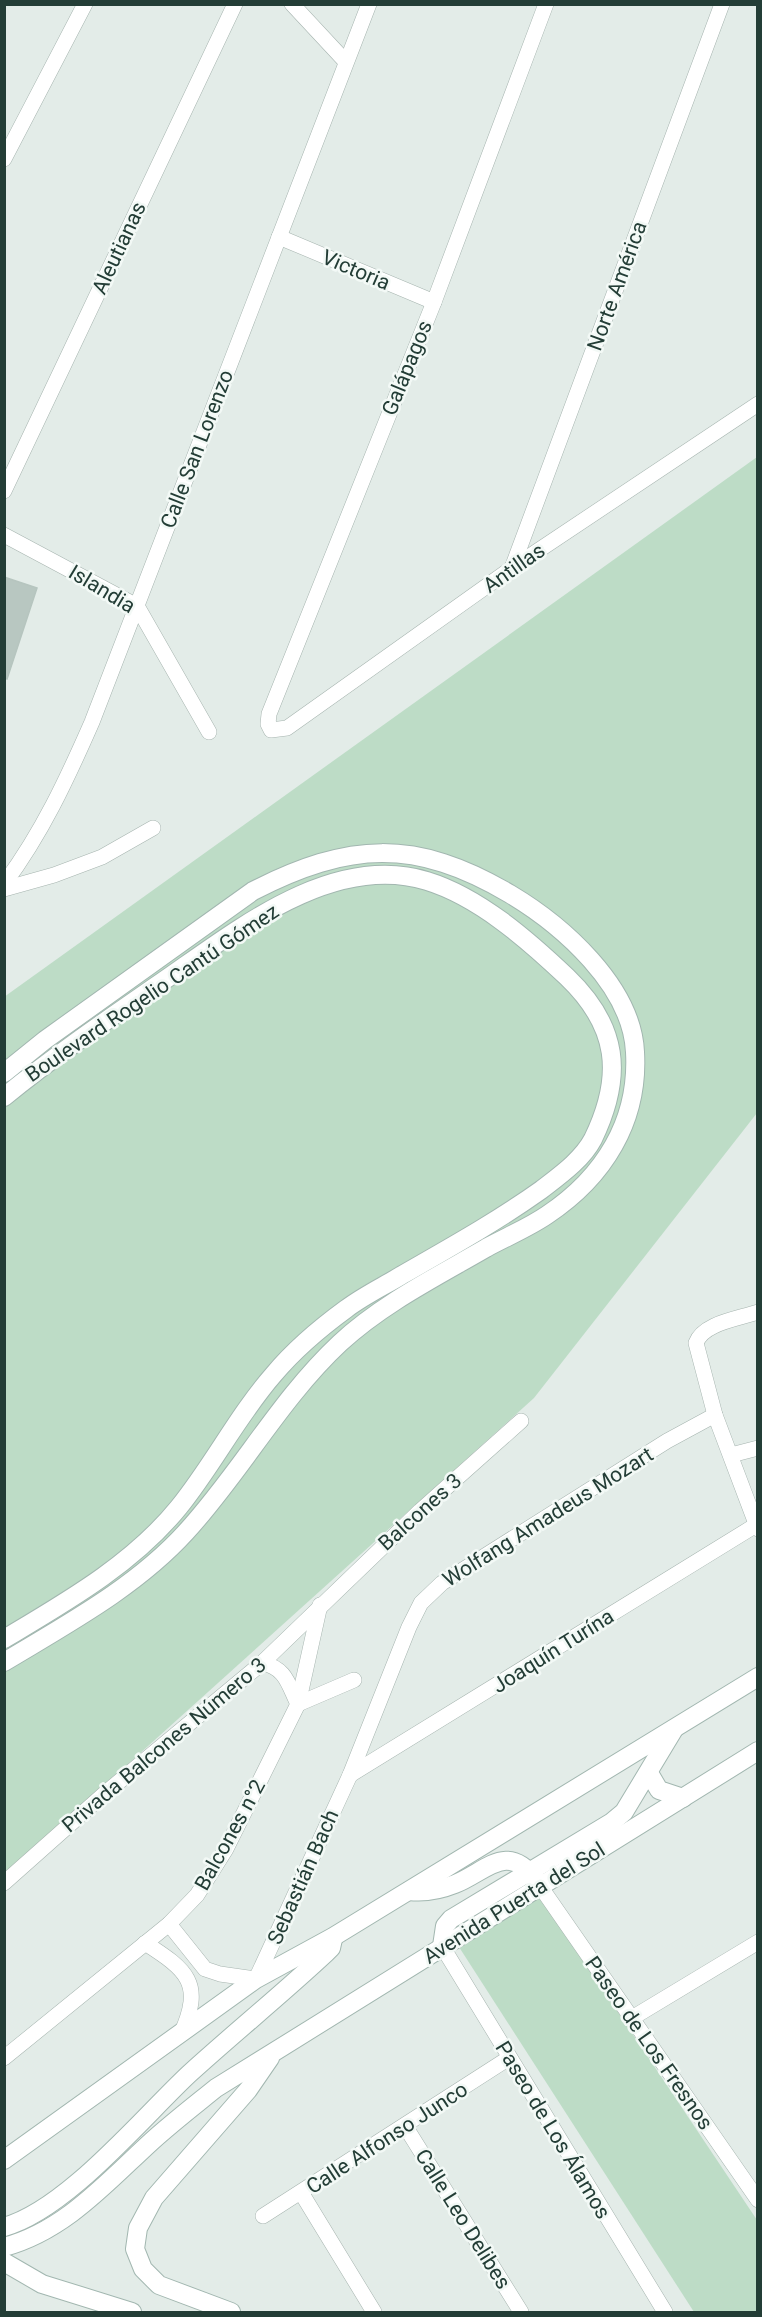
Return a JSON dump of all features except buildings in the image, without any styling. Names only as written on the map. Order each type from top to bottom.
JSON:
[{"type":"main road","name":"Boulevard Rogelio Cantú Gómez","points":[[4,1073],[45,1040],[253,891],[288,873],[337,857],[383,852],[421,855],[477,874],[537,910],[589,957],[621,1002],[634,1035],[636,1072],[631,1109],[611,1155],[583,1187],[547,1215],[364,1321],[322,1360],[186,1532],[151,1566],[78,1617],[4,1662]]},
{"type":"main road","name":"Boulevard Rogelio Cantú Gómez","points":[[4,1096],[52,1058],[266,911],[344,879],[383,874],[427,880],[473,902],[520,937],[568,978],[598,1012],[611,1044],[612,1072],[606,1105],[591,1143],[565,1172],[508,1214],[350,1306],[312,1335],[273,1375],[178,1509],[136,1550],[90,1586],[4,1639]]},
{"type":"main road","points":[[4,2160],[114,2078],[181,2034],[256,1979],[333,1937],[758,1677]]},
{"type":"main road","points":[[442,1947],[444,1926],[451,1919],[618,1817],[633,1800],[674,1727]]},
{"type":"main road","name":"Avenida Puerta del Sol","points":[[4,2247],[56,2224],[90,2199],[153,2140],[216,2088],[272,2056],[442,1947],[758,1751]]},
{"type":"main road","points":[[649,1773],[659,1790],[683,1798]]},
{"type":"main road","points":[[409,1891],[432,1891],[456,1884],[493,1863],[502,1861],[520,1863],[530,1871],[540,1886]]},
{"type":"main road","points":[[4,2228],[48,2206],[81,2180],[230,2036],[326,1953],[331,1948],[333,1937]]},
{"type":"main road","points":[[231,2313],[159,2285],[143,2269],[135,2249],[138,2228],[154,2198],[248,2090],[272,2056]]},
{"type":"main road","points":[[4,2262],[24,2275],[66,2292],[132,2313]]},
{"type":"street","points":[[4,159],[85,4]]},
{"type":"street","name":"Aleutianas","points":[[4,491],[235,4]]},
{"type":"street","points":[[292,4],[346,62]]},
{"type":"street","name":"Calle San Lorenzo","points":[[4,884],[30,849],[62,791],[137,606],[369,4]]},
{"type":"street","name":"Galápagos","points":[[271,730],[268,724],[269,714],[434,302],[546,4]]},
{"type":"street","name":"Norte América","points":[[512,568],[722,4]]},
{"type":"street","name":"Victoria","points":[[279,237],[434,302]]},
{"type":"street","name":"Antillas","points":[[271,730],[287,729],[512,568],[757,403]]},
{"type":"street","name":"Islandia","points":[[4,535],[137,606],[209,732]]},
{"type":"street","points":[[4,889],[54,875],[102,857],[153,828]]},
{"type":"street","points":[[757,1527],[715,1415],[696,1343],[699,1335],[708,1329],[758,1312]]},
{"type":"street","name":"Wolfang Amadeus Mozart","points":[[350,1775],[409,1627],[421,1603],[442,1583],[668,1441],[715,1415]]},
{"type":"street","name":"Balcones 3","points":[[320,1605],[521,1421]]},
{"type":"street","points":[[731,1455],[758,1448]]},
{"type":"street","name":"Joaquín Turína","points":[[350,1775],[757,1527]]},
{"type":"street","name":"Privada Balcones Número 3","points":[[4,1883],[103,1795],[262,1663],[320,1605]]},
{"type":"street","name":"Balcones n°2","points":[[4,2058],[169,1924],[197,1895],[226,1849],[298,1704],[320,1605]]},
{"type":"street","points":[[262,1663],[275,1666],[283,1673],[298,1704],[354,1680]]},
{"type":"street","name":"Sebastián Bach","points":[[256,1979],[350,1775]]},
{"type":"street","name":"Paseo de Los Fresnos","points":[[540,1886],[758,2200]]},
{"type":"street","points":[[169,1924],[206,1969],[220,1974],[256,1979]]},
{"type":"street","points":[[632,2018],[758,1942]]},
{"type":"street","points":[[145,1943],[170,1959],[191,1982],[192,2000],[181,2034]]},
{"type":"street","name":"Paseo de Los Álamos","points":[[442,1947],[665,2313]]},
{"type":"street","points":[[191,1982],[206,1969]]},
{"type":"street","name":"Calle Alfonso Junco","points":[[263,2217],[302,2194],[509,2058]]},
{"type":"street","name":"Calle Leo Delibes","points":[[405,2126],[521,2313]]},
{"type":"street","points":[[302,2194],[374,2313]]},
{"type":"green space","points":[[757,457],[757,1113],[534,1398],[5,1875],[4,997]]},
{"type":"green space","points":[[541,1897],[757,2220],[757,2312],[694,2312],[459,1947]]}]
